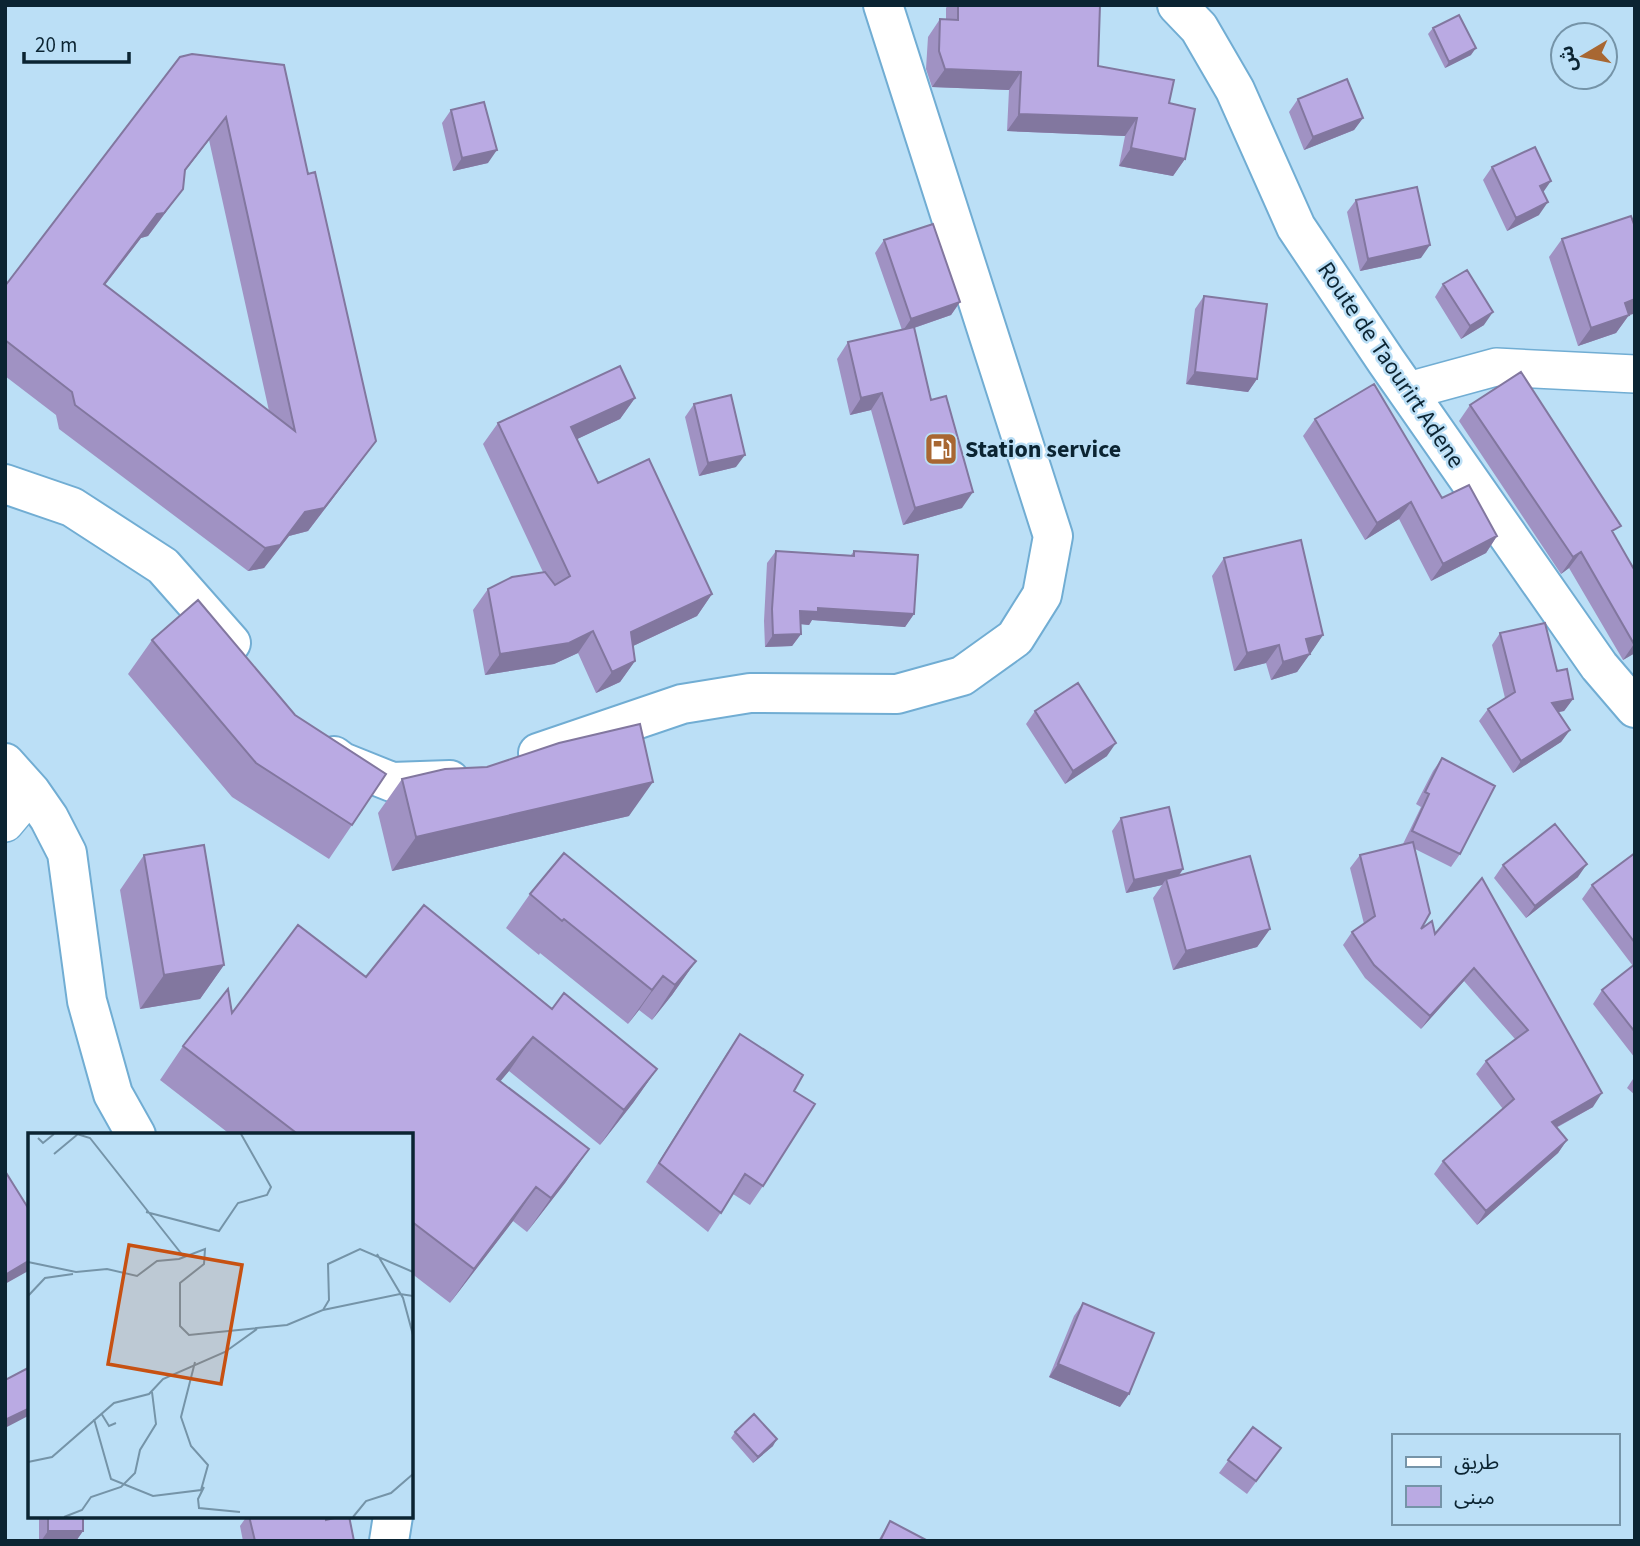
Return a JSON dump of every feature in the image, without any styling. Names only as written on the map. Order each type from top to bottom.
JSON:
[{"type":"main road","points":[[309,738],[342,762],[392,782],[457,780],[682,704],[750,693],[897,694],[962,676],[1016,638],[1042,596],[1053,536],[883,5]]},
{"type":"main road","name":"Route de Taourirt Adene","points":[[1177,5],[1199,28],[1236,90],[1296,227],[1599,666],[1635,708]]},
{"type":"main road","points":[[5,484],[72,507],[163,566],[223,632],[256,676]]},
{"type":"main road","points":[[5,762],[49,818],[67,853],[87,1001],[113,1094],[135,1133]]},
{"type":"main road","points":[[389,1541],[393,1518]]},
{"type":"street","points":[[1408,391],[1496,367],[1635,374]]},
{"type":"street","points":[[5,822],[31,792]]},
{"type":"building","points":[[958,5],[1100,5],[1098,66],[1174,80],[1169,103],[1195,109],[1185,159],[1131,148],[1137,118],[1019,114],[1021,72],[945,69],[939,51],[940,19],[958,20]]},
{"type":"building","points":[[1459,15],[1476,48],[1449,62],[1433,28]]},
{"type":"building","points":[[192,54],[284,65],[308,174],[315,172],[376,441],[324,508],[305,512],[280,545],[265,548],[75,405],[72,392],[5,340],[5,286],[180,57]],"holes":[[[226,117],[295,431],[104,284],[157,214],[164,213],[183,189],[185,170]]]},
{"type":"building","points":[[1347,79],[1363,118],[1313,137],[1298,99]]},
{"type":"building","points":[[484,102],[497,150],[462,158],[451,110]]},
{"type":"building","points":[[1535,147],[1551,181],[1540,186],[1548,202],[1516,218],[1492,167]]},
{"type":"building","points":[[1417,187],[1430,245],[1368,259],[1356,200]]},
{"type":"building","points":[[1631,216],[1635,227],[1635,299],[1625,303],[1629,315],[1591,328],[1562,239]]},
{"type":"building","points":[[933,224],[960,302],[911,319],[884,240]]},
{"type":"building","points":[[1467,270],[1493,312],[1470,326],[1443,284]]},
{"type":"building","points":[[1204,296],[1267,304],[1257,379],[1195,372]]},
{"type":"building","points":[[914,327],[931,400],[946,396],[973,492],[915,508],[882,393],[861,398],[848,342]]},
{"type":"building","points":[[620,366],[635,398],[571,427],[598,483],[649,459],[712,594],[631,632],[635,661],[612,672],[593,631],[569,643],[500,654],[488,589],[512,577],[545,572],[555,585],[570,576],[498,423]]},
{"type":"building","points":[[1521,372],[1621,526],[1612,531],[1635,571],[1634,644],[1581,552],[1573,557],[1470,405]]},
{"type":"building","points":[[1374,384],[1442,498],[1469,485],[1497,536],[1443,564],[1411,502],[1377,523],[1315,419]]},
{"type":"building","points":[[731,395],[745,455],[708,463],[694,404]]},
{"type":"building","points":[[1301,540],[1323,635],[1306,639],[1310,654],[1283,662],[1279,645],[1247,653],[1224,558]]},
{"type":"building","points":[[776,551],[854,556],[854,551],[918,555],[914,614],[818,608],[818,612],[800,611],[801,634],[773,635]]},
{"type":"building","points":[[198,600],[295,715],[386,774],[352,825],[256,763],[152,640]]},
{"type":"building","points":[[1545,623],[1557,671],[1567,669],[1573,699],[1552,703],[1570,730],[1521,761],[1488,709],[1515,692],[1500,633]]},
{"type":"building","points":[[1078,683],[1116,743],[1073,771],[1035,711]]},
{"type":"building","points":[[640,724],[653,782],[416,837],[402,779],[445,769],[487,767],[559,743]]},
{"type":"building","points":[[1442,758],[1495,786],[1460,854],[1412,831],[1429,794],[1425,792]]},
{"type":"building","points":[[1169,807],[1183,869],[1134,880],[1121,818]]},
{"type":"building","points":[[1555,824],[1587,864],[1535,906],[1503,865]]},
{"type":"building","points":[[1413,842],[1430,913],[1421,929],[1432,921],[1435,934],[1482,878],[1602,1093],[1552,1122],[1567,1140],[1486,1211],[1443,1161],[1514,1099],[1486,1061],[1528,1030],[1474,968],[1430,1016],[1374,965],[1352,932],[1375,916],[1360,855]]},
{"type":"building","points":[[204,845],[224,965],[164,975],[144,855]]},
{"type":"building","points":[[564,853],[696,961],[675,985],[663,976],[652,990],[530,894]]},
{"type":"building","points":[[1635,853],[1635,943],[1592,885]]},
{"type":"building","points":[[1250,856],[1270,929],[1186,951],[1166,879]]},
{"type":"building","points":[[424,905],[552,1009],[564,993],[657,1069],[624,1110],[533,1037],[497,1079],[589,1149],[551,1198],[536,1187],[474,1269],[413,1223],[413,1133],[296,1133],[183,1046],[228,989],[232,1013],[298,925],[366,977]]},
{"type":"building","points":[[1635,964],[1635,1032],[1602,990]]},
{"type":"building","points":[[740,1034],[803,1075],[794,1091],[815,1104],[763,1186],[745,1174],[721,1213],[659,1163]]},
{"type":"building","points":[[5,1171],[28,1208],[28,1261],[5,1275]]},
{"type":"building","points":[[1083,1303],[1154,1333],[1129,1394],[1058,1364]]},
{"type":"building","points":[[28,1368],[28,1409],[5,1420],[5,1380]]},
{"type":"building","points":[[754,1414],[777,1439],[758,1457],[735,1432]]},
{"type":"building","points":[[1253,1427],[1281,1448],[1256,1481],[1228,1460]]},
{"type":"building","points":[[48,1518],[83,1518],[83,1531],[48,1531]]},
{"type":"building","points":[[249,1518],[349,1518],[354,1541],[255,1541]]},
{"type":"building","points":[[890,1521],[928,1541],[880,1541]]},
{"type":"place","name":"Station service","points":[[941,449]]}]
